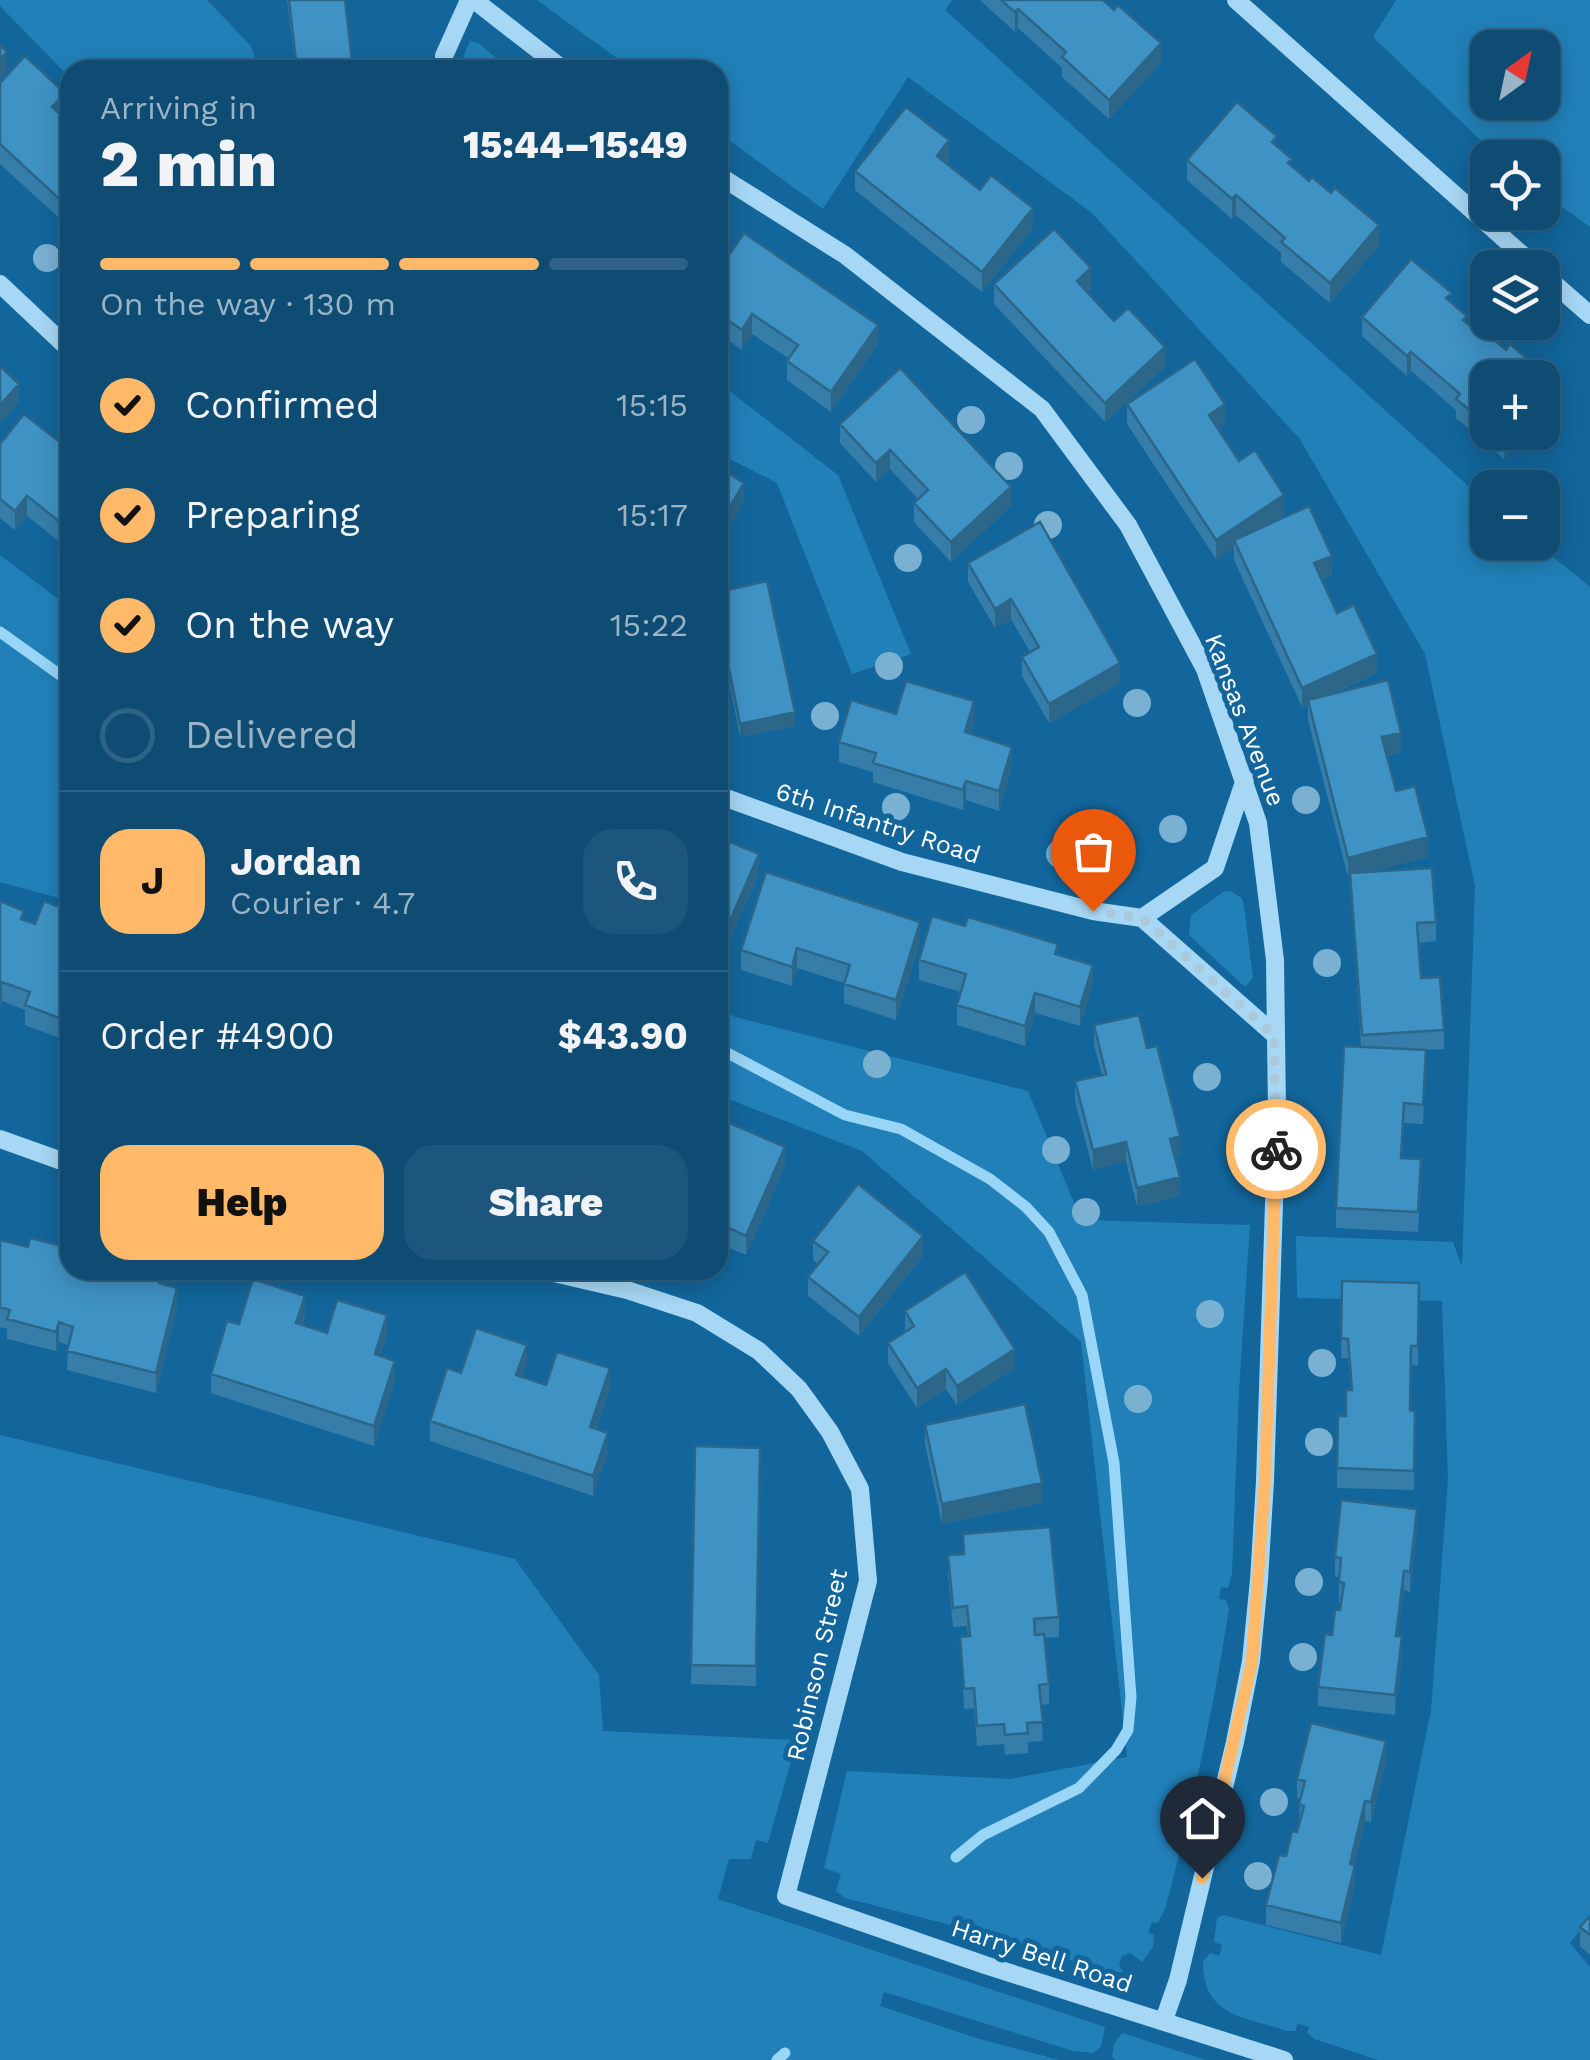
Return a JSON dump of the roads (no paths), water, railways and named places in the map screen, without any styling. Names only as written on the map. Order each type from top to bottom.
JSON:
[{"type":"street","points":[[444,60],[471,0],[551,60]]},
{"type":"street","points":[[1236,0],[1517,250]]},
{"type":"street","name":"Kansas Avenue","points":[[728,181],[845,255],[1042,409],[1128,525],[1205,669],[1258,823],[1275,960],[1277,1111],[1266,1461],[1252,1661],[1178,1980],[1164,2020]]},
{"type":"street","points":[[0,284],[60,341]]},
{"type":"street","points":[[1560,289],[1590,315]]},
{"type":"street","points":[[1244,779],[1215,868],[1142,918],[1274,1035]]},
{"type":"street","name":"6th Infantry Road","points":[[728,800],[902,862],[1093,911],[1142,918]]},
{"type":"street","points":[[0,1138],[60,1160]]},
{"type":"street","name":"Robinson Street","points":[[583,1280],[697,1313],[759,1351],[799,1389],[830,1432],[860,1489],[868,1581],[786,1896]]},
{"type":"street","name":"Harry Bell Road","points":[[786,1896],[1019,1976],[1284,2060]]},
{"type":"waterway","points":[[0,632],[60,675]]},
{"type":"waterway","points":[[728,1053],[845,1115],[901,1129],[990,1179],[1026,1207],[1049,1232],[1082,1295],[1114,1463],[1131,1697],[1128,1730],[1116,1750],[1079,1788],[983,1835],[956,1857]]},
{"type":"waterway","points":[[777,2060],[785,2053]]}]
